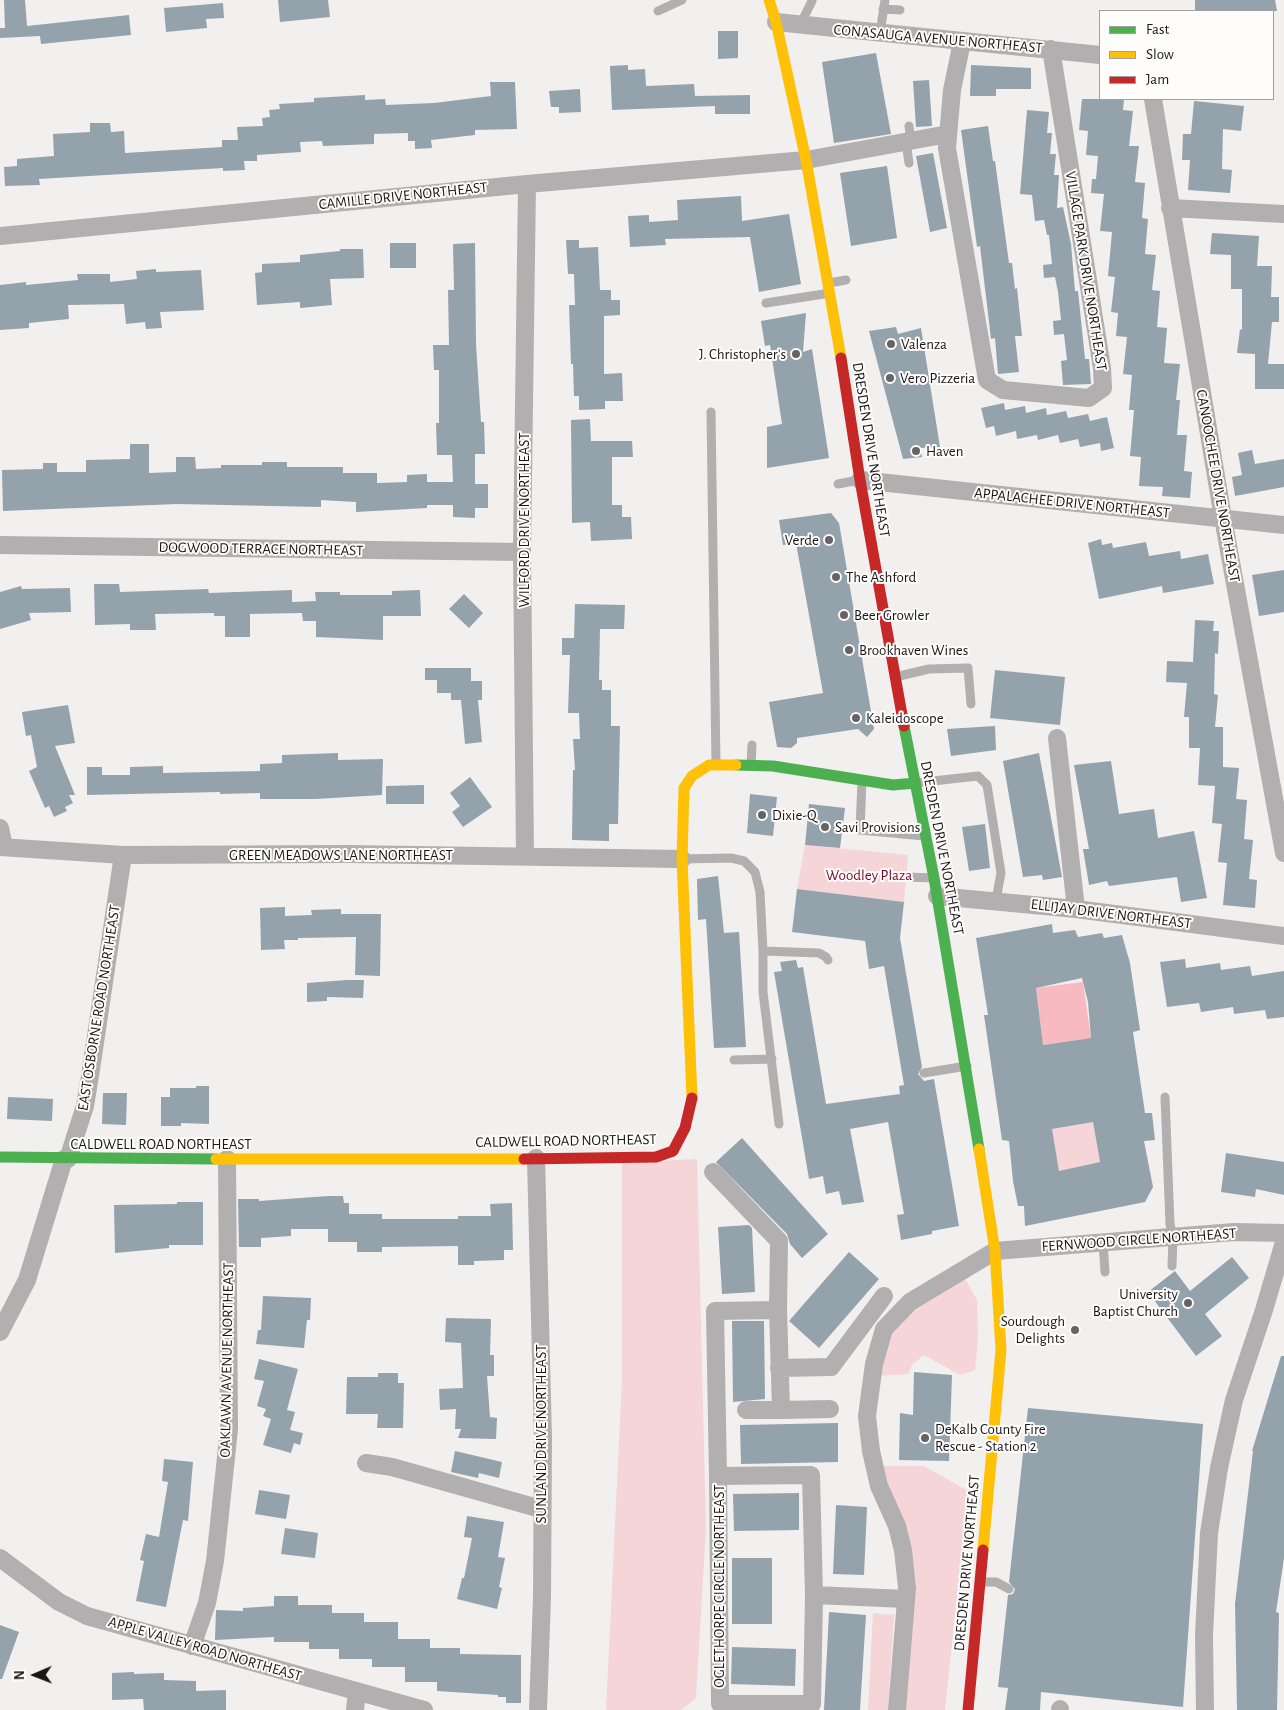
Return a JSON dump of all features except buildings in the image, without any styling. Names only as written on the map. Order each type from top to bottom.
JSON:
[{"type":"street","name":"DRESDEN DRIVE NORTHEAST","points":[[769,0],[776,22],[806,160],[830,288],[860,480],[894,677],[934,878],[967,1066],[995,1251],[1001,1350],[968,1710]]},
{"type":"street","name":"CONASAUGA AVENUE NORTHEAST","points":[[776,22],[1099,55]]},
{"type":"street","name":"VILLAGE PARK DRIVE NORTHEAST","points":[[962,42],[952,90],[948,134],[949,158],[987,380],[1002,390],[1089,398],[1103,388],[1102,368],[1051,50]]},
{"type":"street","name":"CANOOCHEE DRIVE NORTHEAST","points":[[1153,100],[1223,518],[1284,853]]},
{"type":"street","name":"CAMILLE DRIVE NORTHEAST","points":[[0,236],[528,184],[806,160],[909,136],[948,134]]},
{"type":"street","name":"WILFORD DRIVE NORTHEAST","points":[[525,856],[522,552],[528,184]]},
{"type":"street","points":[[1170,208],[1284,214]]},
{"type":"street","name":"APPALACHEE DRIVE NORTHEAST","points":[[860,480],[1284,525]]},
{"type":"street","name":"DOGWOOD TERRACE NORTHEAST","points":[[0,545],[522,552]]},
{"type":"street","points":[[1057,738],[1076,909]]},
{"type":"street","name":"CALDWELL ROAD NORTHEAST","points":[[0,1157],[227,1160],[656,1157],[673,1151],[685,1128],[692,1097],[682,859],[684,788],[692,776],[708,765],[716,764],[773,766],[893,785],[915,783]]},
{"type":"street","points":[[0,828],[2,847]]},
{"type":"street","name":"GREEN MEADOWS LANE NORTHEAST","points":[[2,847],[123,855],[525,856],[682,859]]},
{"type":"street","name":"EAST OSBORNE ROAD NORTHEAST","points":[[0,1332],[27,1280],[85,1106],[123,855]]},
{"type":"street","name":"ELLIJAY DRIVE NORTHEAST","points":[[937,896],[949,899],[996,900],[1076,909],[1284,936]]},
{"type":"street","name":"SUNLAND DRIVE NORTHEAST","points":[[536,1158],[543,1439],[541,1509],[542,1597],[538,1710]]},
{"type":"street","name":"OAKLAWN AVENUE NORTHEAST","points":[[192,1646],[207,1603],[215,1561],[229,1429],[227,1160]]},
{"type":"street","points":[[713,1172],[779,1242],[778,1310],[781,1410]]},
{"type":"street","name":"FERNWOOD CIRCLE NORTHEAST","points":[[995,1251],[1234,1232],[1284,1233]]},
{"type":"street","points":[[1206,1710],[1204,1636],[1209,1533],[1219,1468],[1234,1400],[1284,1242]]},
{"type":"street","points":[[897,1710],[906,1599],[903,1550],[897,1526],[879,1486],[871,1451],[867,1416],[874,1364],[884,1329],[910,1302],[995,1251]]},
{"type":"street","points":[[779,1368],[831,1367],[884,1296]]},
{"type":"street","name":"OGLETHORPE CIRCLE NORTHEAST","points":[[718,1476],[811,1476],[814,1595],[812,1704],[720,1704],[715,1311],[778,1310]]},
{"type":"street","points":[[746,1410],[830,1409]]},
{"type":"street","points":[[366,1463],[392,1468],[541,1509]]},
{"type":"street","name":"APPLE VALLEY ROAD NORTHEAST","points":[[0,1558],[24,1579],[59,1602],[87,1616],[424,1710]]},
{"type":"street","points":[[814,1595],[906,1599]]},
{"type":"street","points":[[355,1710],[357,1691]]},
{"type":"lane","points":[[658,11],[682,0]]},
{"type":"lane","points":[[800,25],[812,1]]},
{"type":"lane","points":[[880,33],[884,5],[900,10]]},
{"type":"lane","points":[[909,136],[909,163]]},
{"type":"lane","points":[[766,303],[830,288],[846,280]]},
{"type":"lane","points":[[711,412],[716,764]]},
{"type":"lane","points":[[838,484],[860,480]]},
{"type":"lane","points":[[894,677],[929,669],[968,668],[971,704]]},
{"type":"lane","points":[[751,766],[752,745]]},
{"type":"lane","points":[[915,783],[978,776],[987,785],[1001,873],[996,900]]},
{"type":"lane","points":[[862,780],[860,830],[925,836]]},
{"type":"lane","points":[[682,859],[731,858],[744,861],[754,872],[760,892],[763,992],[779,1124]]},
{"type":"lane","points":[[906,877],[934,878]]},
{"type":"lane","points":[[763,951],[819,953],[826,956],[828,960]]},
{"type":"lane","points":[[734,1060],[772,1059]]},
{"type":"lane","points":[[924,1073],[967,1066]]},
{"type":"lane","points":[[1165,1098],[1170,1224],[1173,1237],[1172,1266]]},
{"type":"lane","points":[[1103,1242],[1105,1272]]},
{"type":"lane","points":[[981,1582],[996,1582],[1008,1589]]},
{"type":"green space","name":"Woodley Plaza","points":[[805,845],[908,855],[904,902],[797,889]]},
{"type":"green space","points":[[1093,1122],[1100,1162],[1059,1171],[1052,1129]]},
{"type":"green space","points":[[697,1159],[706,1528],[696,1698],[681,1710],[606,1710],[622,1380],[622,1163]]},
{"type":"green space","points":[[963,1275],[977,1300],[978,1340],[975,1370],[960,1375],[924,1355],[912,1365],[908,1374],[878,1376],[893,1331],[917,1307]]},
{"type":"green space","points":[[880,1466],[924,1466],[968,1491],[945,1710],[902,1710],[916,1584],[912,1551]]},
{"type":"green space","points":[[873,1613],[894,1615],[888,1710],[868,1710]]},
{"type":"shaded area","points":[[1083,982],[1091,1038],[1043,1045],[1036,988]]},
{"type":"traffic: fast","points":[[904,726],[934,878],[979,1149]]},
{"type":"traffic: fast","points":[[736,765],[773,766],[893,785],[915,783]]},
{"type":"traffic: fast","points":[[0,1157],[216,1159]]},
{"type":"traffic: slow","points":[[769,0],[776,22],[806,160],[841,358]]},
{"type":"traffic: slow","points":[[692,1098],[682,859],[684,788],[692,776],[709,765],[736,765]]},
{"type":"traffic: slow","points":[[979,1149],[995,1251],[1001,1350],[983,1550]]},
{"type":"traffic: slow","points":[[216,1159],[524,1159]]},
{"type":"traffic: jam","points":[[841,358],[860,480],[904,726]]},
{"type":"traffic: jam","points":[[524,1159],[656,1157],[673,1151],[685,1128],[692,1098]]},
{"type":"traffic: jam","points":[[968,1710],[983,1550]]},
{"type":"place","name":"Valenza","points":[[891,344]]},
{"type":"place","name":"J. Christopher's","points":[[796,354]]},
{"type":"place","name":"Vero Pizzeria","points":[[890,378]]},
{"type":"place","name":"Haven","points":[[916,451]]},
{"type":"place","name":"Verde","points":[[829,540]]},
{"type":"place","name":"The Ashford","points":[[836,577]]},
{"type":"place","name":"Beer Growler","points":[[844,615]]},
{"type":"place","name":"Brookhaven Wines","points":[[849,650]]},
{"type":"place","name":"Kaleidoscope","points":[[856,718]]},
{"type":"place","name":"Dixie-Q","points":[[762,815]]},
{"type":"place","name":"Savi Provisions","points":[[825,827]]},
{"type":"place","name":"University Baptist Church","points":[[1188,1303]]},
{"type":"place","name":"Sourdough Delights","points":[[1075,1330]]},
{"type":"place","name":"DeKalb County Fire Rescue - Station 2","points":[[925,1438]]}]
